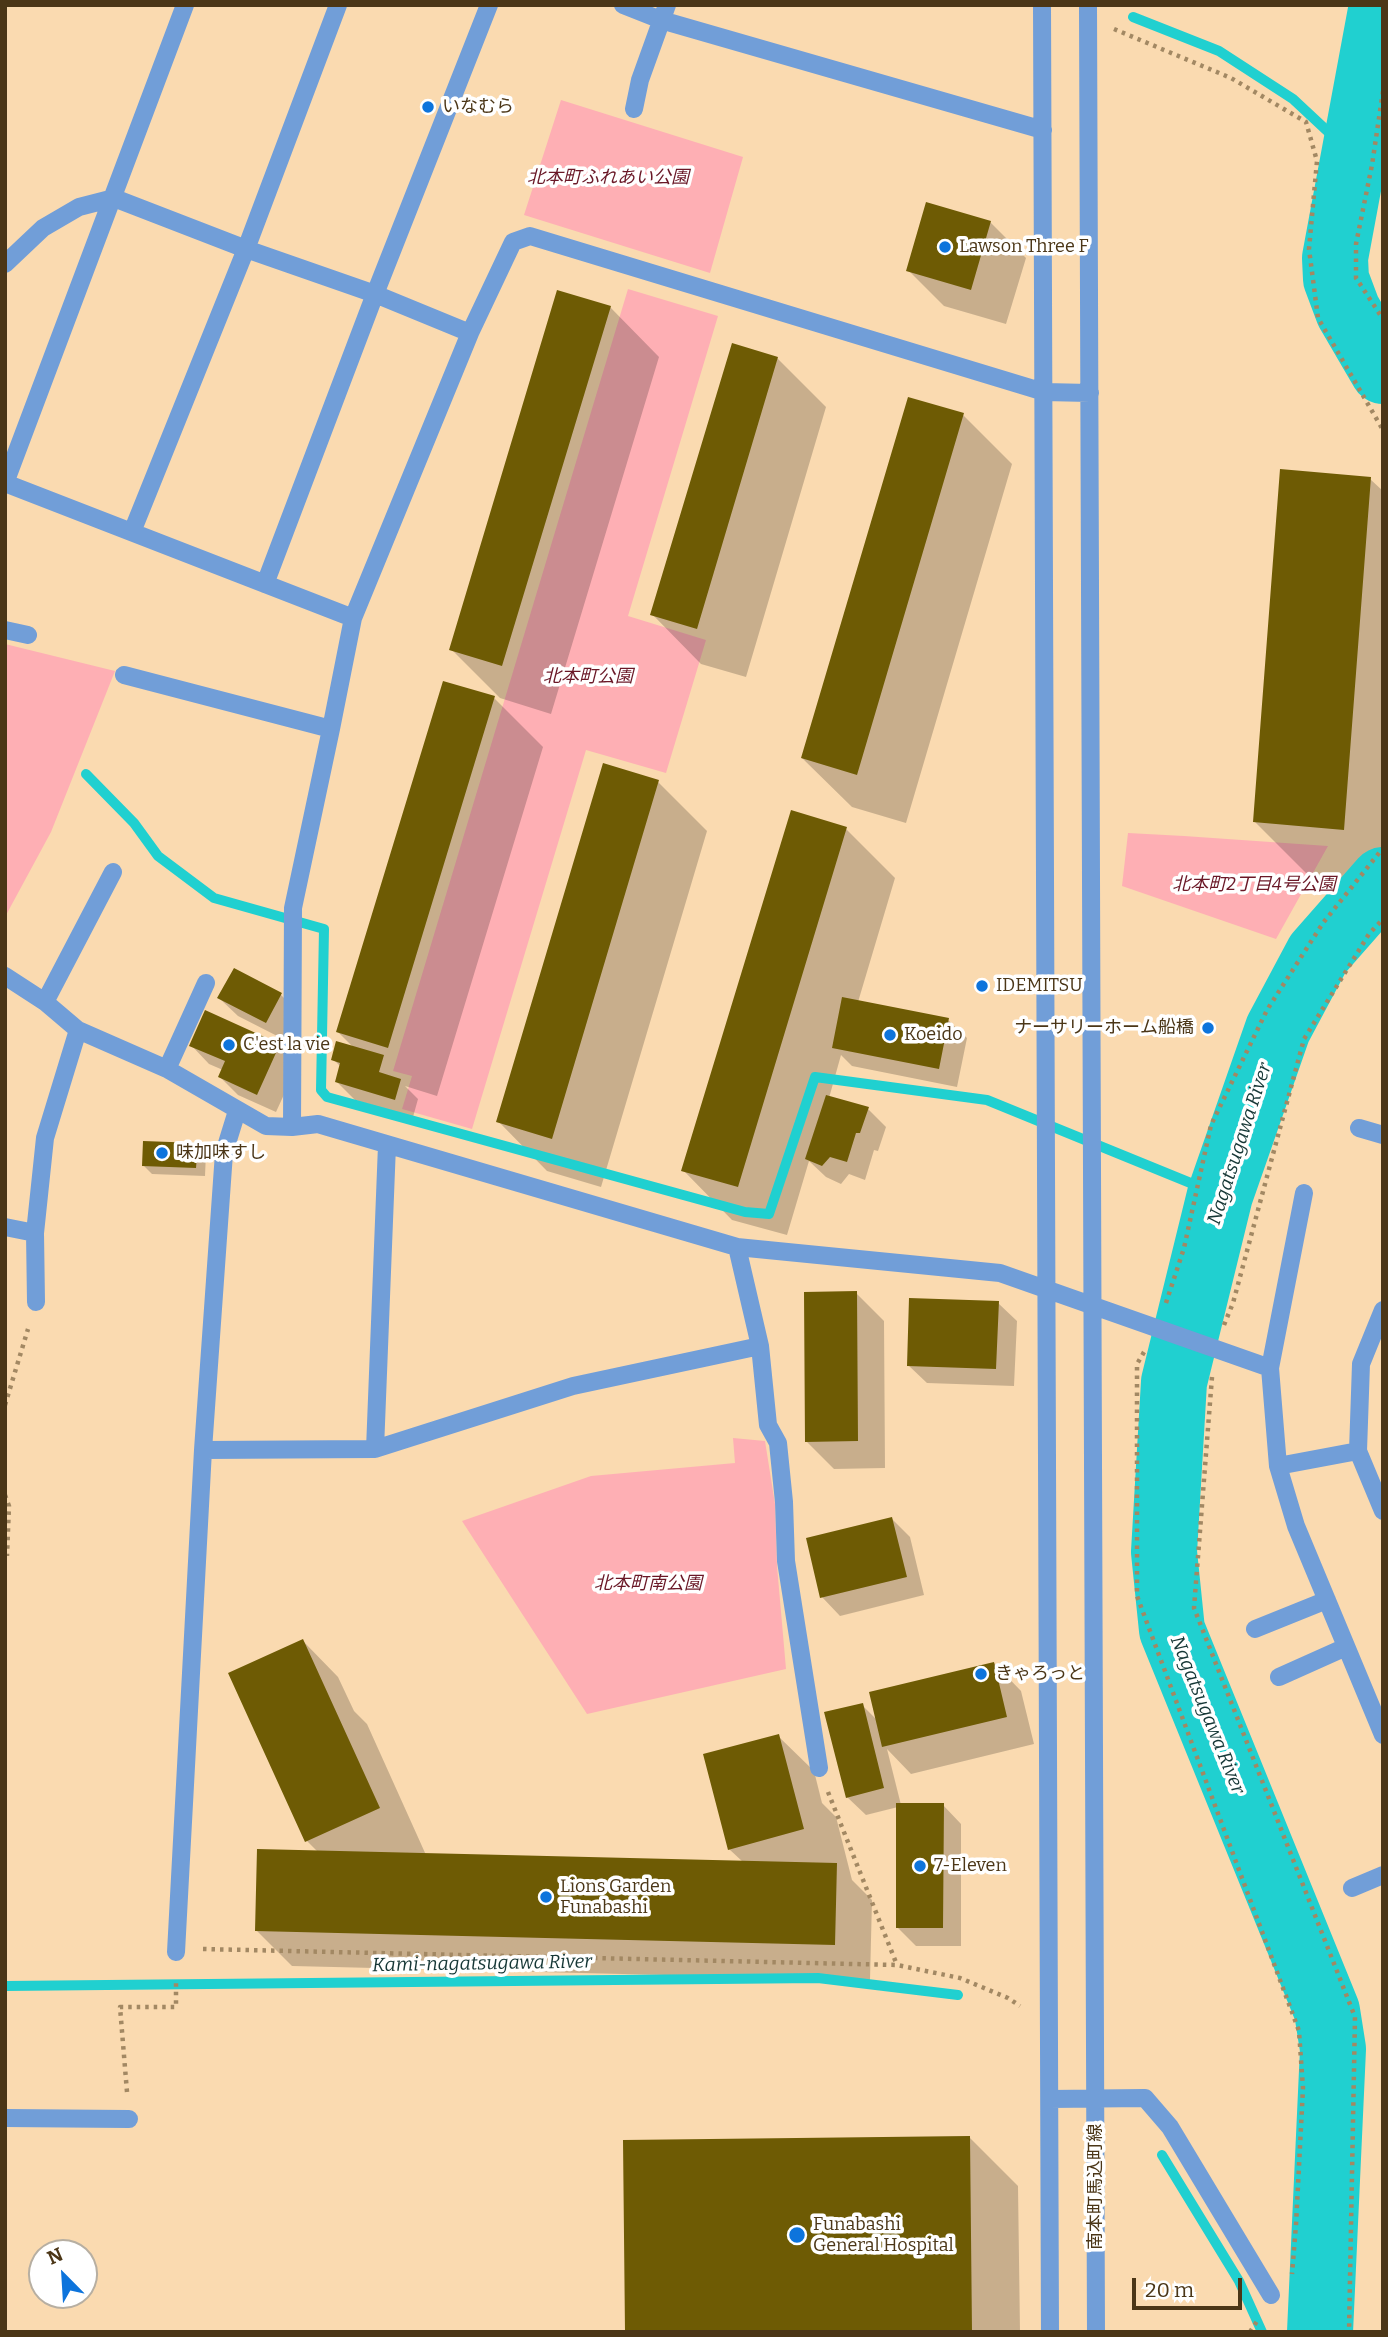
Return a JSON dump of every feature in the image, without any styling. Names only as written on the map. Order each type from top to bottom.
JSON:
[{"type":"street","points":[[185,5],[5,483],[353,618]]},
{"type":"street","points":[[132,532],[246,249],[338,5]]},
{"type":"street","points":[[265,584],[375,293],[489,5]]},
{"type":"street","points":[[623,5],[664,13],[1042,130]]},
{"type":"street","points":[[1042,5],[1050,2332]]},
{"type":"street","name":"南本町馬込町線","points":[[1088,12],[1096,2332]]},
{"type":"street","points":[[634,108],[640,80],[664,13]]},
{"type":"street","points":[[7,259],[43,228],[79,207],[114,198],[246,249],[375,293],[470,333]]},
{"type":"street","points":[[292,1127],[293,908],[353,618],[470,333],[513,242],[530,236],[1044,392],[1090,393]]},
{"type":"street","points":[[5,630],[28,635]]},
{"type":"street","points":[[124,675],[331,729]]},
{"type":"street","points":[[45,1002],[113,872]]},
{"type":"street","points":[[5,976],[45,1002],[78,1030],[167,1069],[266,1126],[318,1124],[737,1248],[1000,1273],[1270,1368]]},
{"type":"street","points":[[167,1069],[206,983]]},
{"type":"street","points":[[36,1302],[35,1233],[45,1138],[78,1030]]},
{"type":"street","points":[[176,1952],[203,1450],[224,1153],[237,1111]]},
{"type":"street","points":[[1359,1128],[1383,1135]]},
{"type":"street","points":[[375,1449],[387,1145]]},
{"type":"street","points":[[1304,1193],[1270,1368],[1278,1466],[1296,1526],[1383,1735]]},
{"type":"street","points":[[5,1227],[35,1233]]},
{"type":"street","points":[[737,1248],[760,1346],[768,1425],[778,1443],[786,1561],[819,1768]]},
{"type":"street","points":[[1383,1310],[1361,1364],[1358,1451],[1383,1511]]},
{"type":"street","points":[[203,1450],[375,1449],[573,1386],[760,1346]]},
{"type":"street","points":[[1278,1466],[1358,1451]]},
{"type":"street","points":[[1255,1629],[1327,1600]]},
{"type":"street","points":[[1279,1677],[1346,1647]]},
{"type":"street","points":[[1352,1888],[1383,1875]]},
{"type":"street","points":[[1050,2099],[1145,2098],[1170,2127],[1271,2295]]},
{"type":"street","points":[[5,2118],[129,2119]]},
{"type":"path","points":[[1088,12],[1231,78],[1306,122],[1317,161],[1309,250],[1318,318],[1383,430]]},
{"type":"path","points":[[1383,91],[1356,244],[1356,278],[1383,319]]},
{"type":"path","points":[[1271,2295],[1291,2282],[1303,2088],[1299,2031],[1137,1597],[1137,1364],[1158,1328],[1184,1248],[1211,1125],[1267,1010],[1323,923],[1383,848]]},
{"type":"path","points":[[5,1405],[36,1302]]},
{"type":"path","points":[[5,1495],[9,1506],[7,1556]]},
{"type":"path","points":[[819,1768],[897,1965]]},
{"type":"path","points":[[176,1952],[201,1948],[897,1965],[960,1978],[1008,1998],[1020,2006]]},
{"type":"path","points":[[129,2119],[120,2007],[176,2007],[176,1972]]},
{"type":"green space","name":"北本町ふれあい公園","points":[[561,100],[743,157],[710,273],[524,215]]},
{"type":"green space","name":"北本町公園","points":[[628,289],[718,316],[628,616],[706,640],[666,773],[586,750],[472,1129],[402,1109],[412,1076],[393,1071]]},
{"type":"green space","points":[[5,644],[115,671],[51,832],[5,917]]},
{"type":"green space","name":"北本町2丁目4号公園","points":[[1128,833],[1328,846],[1276,939],[1122,886]]},
{"type":"green space","name":"北本町南公園","points":[[733,1438],[765,1441],[775,1504],[777,1566],[786,1669],[587,1714],[462,1521],[591,1476],[735,1463]]},
{"type":"building","points":[[926,202],[991,221],[971,290],[906,271]]},
{"type":"building","points":[[557,290],[611,306],[502,666],[449,650]]},
{"type":"building","points":[[732,343],[778,357],[697,629],[650,615]]},
{"type":"building","points":[[908,397],[964,413],[857,775],[801,758]]},
{"type":"building","points":[[1280,469],[1371,477],[1344,830],[1253,822]]},
{"type":"building","points":[[443,681],[495,696],[388,1048],[336,1032]]},
{"type":"building","points":[[603,763],[659,780],[552,1139],[496,1122]]},
{"type":"building","points":[[791,810],[847,827],[738,1187],[681,1171]]},
{"type":"building","points":[[234,968],[282,993],[266,1023],[217,998]]},
{"type":"building","points":[[842,997],[949,1018],[939,1069],[832,1048]]},
{"type":"building","points":[[205,1010],[280,1044],[257,1095],[218,1077],[225,1061],[189,1046]]},
{"type":"building","points":[[336,1041],[384,1055],[379,1072],[401,1079],[395,1100],[335,1082],[340,1063],[331,1060]]},
{"type":"building","points":[[826,1095],[869,1107],[860,1133],[856,1133],[847,1162],[830,1157],[822,1166],[805,1159]]},
{"type":"building","points":[[143,1141],[198,1143],[196,1168],[142,1166]]},
{"type":"building","points":[[857,1291],[858,1441],[805,1442],[804,1292]]},
{"type":"building","points":[[909,1298],[999,1301],[996,1369],[907,1366]]},
{"type":"building","points":[[892,1517],[907,1577],[820,1598],[806,1538]]},
{"type":"building","points":[[303,1639],[380,1808],[305,1842],[228,1673]]},
{"type":"building","points":[[994,1662],[1007,1717],[882,1747],[869,1692]]},
{"type":"building","points":[[863,1703],[884,1788],[846,1798],[824,1712]]},
{"type":"building","points":[[779,1734],[804,1829],[728,1850],[703,1754]]},
{"type":"building","name":"7-Eleven","points":[[896,1803],[944,1803],[943,1928],[896,1928]]},
{"type":"building","name":"Lions Garden Funabashi","points":[[257,1849],[837,1863],[835,1945],[255,1931]]},
{"type":"building","points":[[970,2136],[972,2332],[625,2332],[623,2140]]},
{"type":"waterway","name":"Nagatsugawa River","points":[[1382,5],[1335,258],[1336,279],[1348,311],[1383,371]]},
{"type":"waterway","points":[[1133,17],[1219,51],[1293,99],[1353,155]]},
{"type":"waterway","points":[[86,774],[134,823],[158,856],[214,898],[324,929],[321,1090],[327,1097],[745,1212],[769,1214],[815,1077],[987,1100],[1220,1195]]},
{"type":"waterway","name":"Nagatsugawa River","points":[[1320,2332],[1333,2049],[1327,2011],[1172,1630],[1164,1552],[1174,1382],[1220,1195],[1278,1029],[1318,954],[1383,880]]},
{"type":"waterway","name":"Kami-nagatsugawa River","points":[[5,1986],[818,1978],[958,1995]]},
{"type":"waterway","name":"Kami-nagatsugawa River","points":[[1162,2155],[1239,2281],[1262,2332]]},
{"type":"place","name":"いなむら","points":[[428,107]]},
{"type":"place","name":"Lawson Three F","points":[[945,247]]},
{"type":"place","name":"IDEMITSU","points":[[982,986]]},
{"type":"place","name":"ナーサリーホーム船橋","points":[[1208,1028]]},
{"type":"place","name":"Koeido","points":[[890,1035]]},
{"type":"place","name":"C'est la vie","points":[[229,1045]]},
{"type":"place","name":"味加味すし","points":[[162,1153]]},
{"type":"place","name":"きゃろっと","points":[[981,1674]]},
{"type":"place","name":"7-Eleven","points":[[920,1866]]},
{"type":"place","name":"Lions Garden Funabashi","points":[[546,1897]]},
{"type":"place","name":"Funabashi General Hospital","points":[[797,2235]]}]
